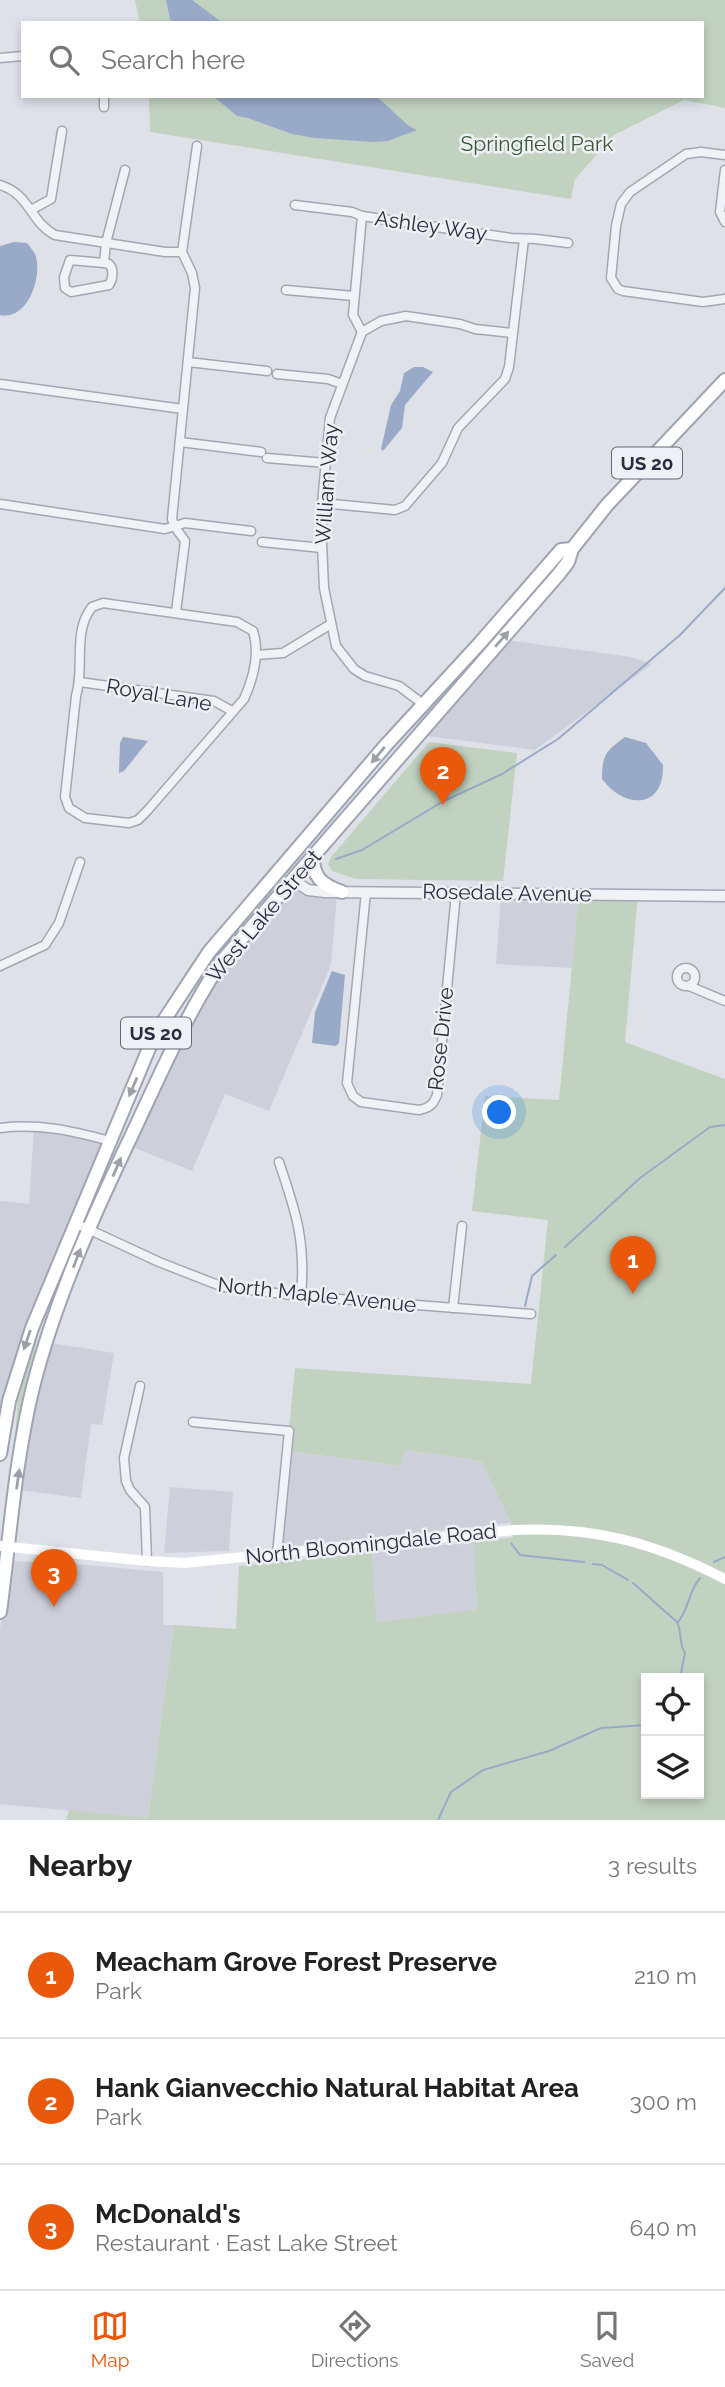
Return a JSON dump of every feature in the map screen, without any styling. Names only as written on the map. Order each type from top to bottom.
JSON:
[{"type":"main road","name":"West Lake Street","points":[[4,1546],[33,1387],[50,1329],[89,1229],[182,1027],[200,994],[221,962],[558,575],[568,562],[572,549],[607,505],[725,380]]},
{"type":"main road","name":"West Lake Street","points":[[0,1447],[9,1401],[23,1354],[155,1034],[209,952],[386,745],[561,550],[572,549]]},
{"type":"main road","points":[[313,855],[316,877],[342,892]]},
{"type":"main road","points":[[280,870],[292,879]]},
{"type":"main road","name":"North Bloomingdale Road","points":[[4,1546],[147,1562],[197,1562],[515,1530],[568,1530],[611,1535],[648,1545],[725,1579]]},
{"type":"main road","name":"US 20","points":[[0,1612],[4,1546]]},
{"type":"street","points":[[0,58],[21,56]]},
{"type":"street","points":[[104,98],[104,107]]},
{"type":"street","points":[[32,210],[51,199],[62,131]]},
{"type":"street","points":[[176,612],[185,541],[172,519],[195,288],[192,273],[182,252],[197,146]]},
{"type":"street","points":[[725,156],[701,152],[686,154],[630,192],[621,204],[618,216],[611,278],[618,289],[623,291],[703,302],[725,299]]},
{"type":"street","points":[[104,263],[106,243],[125,170]]},
{"type":"street","points":[[725,170],[720,212],[725,222]]},
{"type":"street","points":[[0,185],[18,192],[42,226],[55,234],[182,252]]},
{"type":"street","name":"Ashley Way","points":[[295,205],[524,239],[568,243]]},
{"type":"street","points":[[362,216],[353,315],[362,332],[389,318],[406,316],[460,324],[475,330],[513,333]]},
{"type":"street","points":[[323,503],[391,510],[405,506],[446,457],[457,428],[505,379],[509,368],[524,239]]},
{"type":"street","points":[[70,260],[104,263],[109,264],[112,269],[109,285],[71,292],[65,289],[64,277],[70,260]]},
{"type":"street","points":[[286,290],[354,296]]},
{"type":"street","name":"William Way","points":[[362,332],[330,418],[323,503],[324,588],[335,646],[354,670],[399,686],[424,704]]},
{"type":"street","points":[[188,362],[267,371]]},
{"type":"street","points":[[278,374],[328,379],[342,384]]},
{"type":"street","points":[[0,384],[183,409]]},
{"type":"street","points":[[180,442],[326,463]]},
{"type":"street","points":[[0,503],[165,529],[185,523],[251,531]]},
{"type":"street","points":[[262,542],[322,548]]},
{"type":"street","name":"Royal Lane","points":[[109,603],[245,625],[253,631],[258,645],[256,656],[244,699],[232,711],[214,701],[80,682],[83,624],[92,607],[109,603]]},
{"type":"street","points":[[256,656],[283,653],[331,624]]},
{"type":"street","points":[[80,682],[76,696],[65,797],[69,808],[85,818],[122,822],[138,820],[232,711]]},
{"type":"street","points":[[0,966],[45,945],[59,923],[80,862]]},
{"type":"street","name":"Rosedale Avenue","points":[[292,879],[309,890],[342,892],[725,896]]},
{"type":"street","name":"Rose Drive","points":[[366,892],[347,1083],[353,1096],[361,1102],[419,1110],[428,1109],[437,1095],[456,893]]},
{"type":"street","points":[[690,986],[725,1001]]},
{"type":"street","points":[[0,1128],[54,1127],[110,1142]]},
{"type":"street","points":[[279,1162],[302,1235],[304,1269],[301,1296]]},
{"type":"street","name":"North Maple Avenue","points":[[75,1223],[159,1262],[213,1284],[239,1290],[531,1314]]},
{"type":"street","points":[[453,1308],[462,1226]]},
{"type":"street","points":[[140,1386],[124,1458],[126,1481],[145,1507],[147,1562]]},
{"type":"street","points":[[193,1422],[289,1431],[277,1554]]},
{"type":"shaded area","points":[[491,638],[631,657],[652,664],[535,750],[411,734],[426,709]]},
{"type":"shaded area","points":[[292,882],[337,895],[331,965],[269,1111],[225,1094],[192,1171],[130,1146],[201,996]]},
{"type":"shaded area","points":[[501,896],[579,896],[572,968],[496,964]]},
{"type":"shaded area","points":[[34,1128],[107,1143],[46,1284],[0,1443],[0,1201],[29,1204]]},
{"type":"shaded area","points":[[51,1343],[114,1353],[102,1425],[91,1424],[81,1498],[19,1490],[35,1388]]},
{"type":"shaded area","points":[[404,1450],[481,1461],[511,1523],[275,1548],[285,1451],[400,1466]]},
{"type":"shaded area","points":[[170,1487],[233,1492],[229,1551],[164,1553]]},
{"type":"shaded area","points":[[473,1542],[477,1609],[377,1622],[372,1552]]},
{"type":"shaded area","points":[[9,1561],[163,1572],[163,1625],[174,1625],[148,1818],[0,1804],[0,1629]]},
{"type":"green space","name":"Springfield Park","points":[[135,0],[725,0],[725,108],[684,100],[614,135],[575,179],[571,199],[150,132],[149,98],[704,98],[704,21],[140,21]]},
{"type":"green space","points":[[429,742],[517,753],[503,881],[356,879],[332,871],[328,864],[331,857]]},
{"type":"green space","points":[[579,894],[638,895],[625,1042],[725,1079],[725,1820],[66,1820],[69,1810],[148,1818],[174,1625],[236,1629],[239,1566],[372,1552],[377,1622],[477,1609],[473,1542],[513,1537],[511,1523],[481,1461],[405,1450],[401,1466],[287,1451],[295,1368],[531,1384],[548,1220],[472,1211],[485,1096],[559,1100]]},
{"type":"green space","points":[[34,1339],[37,1339],[15,1440],[18,1395]]},
{"type":"water","points":[[166,0],[192,0],[220,21],[172,21]]},
{"type":"water","points":[[215,98],[378,98],[417,130],[388,141],[315,138],[292,134],[237,116]]},
{"type":"water","points":[[14,242],[27,243],[34,251],[37,276],[25,305],[18,312],[0,315],[0,246]]},
{"type":"water","points":[[414,367],[423,367],[433,372],[405,405],[402,428],[383,451],[381,449],[391,405],[400,391],[404,373]]},
{"type":"water","points":[[123,737],[148,741],[124,771],[119,773],[120,743]]},
{"type":"water","points":[[625,737],[646,743],[663,765],[662,780],[657,790],[650,797],[641,800],[621,796],[602,779],[606,754]]},
{"type":"water","points":[[332,971],[345,975],[339,1043],[336,1046],[312,1043],[315,1012]]},
{"type":"waterway","points":[[336,859],[362,850],[442,802],[502,774],[558,739],[680,635],[725,588]]},
{"type":"waterway","points":[[565,1247],[640,1178],[710,1127],[725,1125]]},
{"type":"waterway","points":[[525,1306],[532,1276],[556,1255]]},
{"type":"waterway","points":[[511,1543],[520,1555],[584,1562]]},
{"type":"waterway","points":[[714,1562],[725,1557]]},
{"type":"waterway","points":[[593,1564],[602,1565],[628,1580]]},
{"type":"waterway","points":[[678,1622],[700,1578]]},
{"type":"waterway","points":[[633,1583],[677,1622],[685,1653],[681,1673]]},
{"type":"waterway","points":[[438,1820],[451,1792],[483,1770],[549,1751],[601,1728],[641,1725]]},
{"type":"place","name":"Hank Gianvecchio Natural Habitat Area","points":[[443,805]]},
{"type":"place","name":"Meacham Grove Forest Preserve","points":[[633,1294]]},
{"type":"place","name":"McDonald's","points":[[54,1607]]}]
